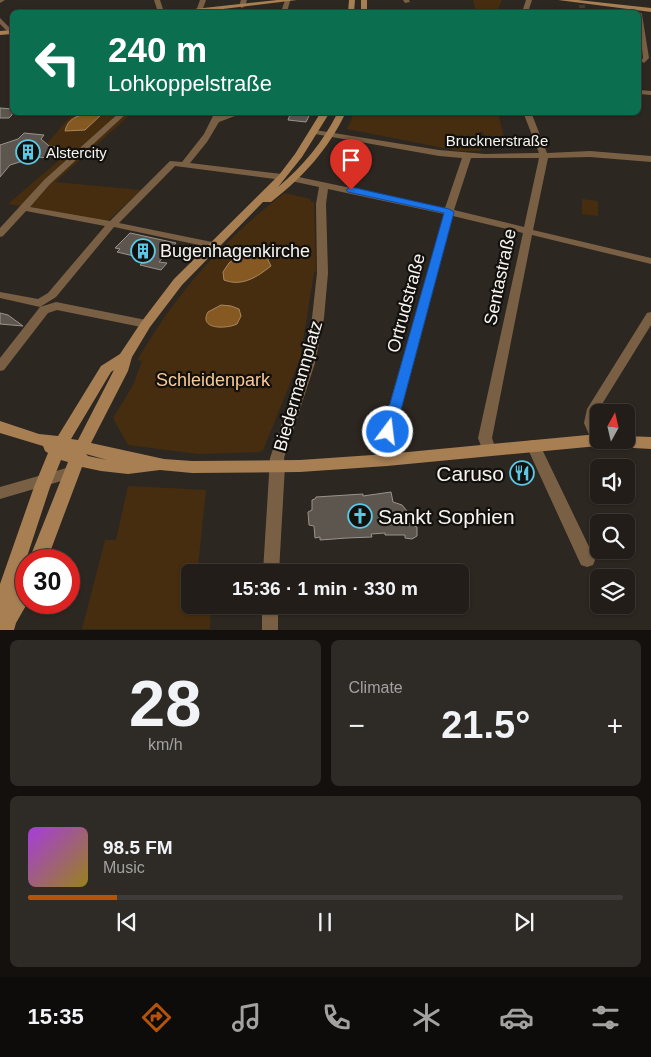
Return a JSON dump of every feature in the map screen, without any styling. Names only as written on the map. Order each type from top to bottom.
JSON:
[{"type":"main road","points":[[204,10],[243,3],[291,0]]},
{"type":"main road","points":[[561,0],[582,7],[651,10]]},
{"type":"main road","points":[[608,0],[638,9],[651,4]]},
{"type":"main road","points":[[42,549],[79,453],[125,358],[146,324],[178,282],[282,177],[315,132],[324,115]]},
{"type":"main road","points":[[246,214],[294,179],[317,155],[332,134],[341,115]]},
{"type":"main road","points":[[282,177],[294,179]]},
{"type":"main road","points":[[6,624],[9,584],[44,480],[59,446],[106,369],[125,358]]},
{"type":"main road","points":[[0,427],[79,453],[192,467],[278,466],[387,460],[590,441]]},
{"type":"main road","points":[[635,443],[649,444]]},
{"type":"main road","points":[[79,453],[99,468]]},
{"type":"main road","points":[[70,473],[99,468],[129,469],[164,465]]},
{"type":"main road","points":[[6,624],[15,608]]},
{"type":"street","points":[[0,20],[10,30]]},
{"type":"street","points":[[641,43],[646,58],[644,61]]},
{"type":"street","points":[[0,234],[47,182],[122,115]]},
{"type":"street","points":[[184,165],[207,137],[219,115]]},
{"type":"street","points":[[528,115],[544,154]]},
{"type":"street","name":"Brucknerstraße","points":[[315,132],[439,154],[467,156],[600,154],[651,159]]},
{"type":"street","name":"Sentastraße","points":[[490,450],[485,438],[544,154]]},
{"type":"street","name":"Ortrudstraße","points":[[387,460],[384,448],[449,212],[467,156]]},
{"type":"street","points":[[0,367],[44,310],[52,295],[112,224],[173,163],[282,177]]},
{"type":"street","points":[[294,179],[449,212],[651,261]]},
{"type":"street","name":"Biedermannplatz","points":[[272,564],[277,458],[302,385],[317,328],[323,278],[324,237],[321,198],[324,190],[323,185]]},
{"type":"street","points":[[22,208],[213,245]]},
{"type":"street","points":[[0,295],[146,324]]},
{"type":"street","points":[[596,404],[651,316]]},
{"type":"street","points":[[533,445],[587,560]]},
{"type":"street","points":[[0,493],[70,473]]},
{"type":"street","points":[[270,614],[270,630]]},
{"type":"green space","points":[[473,0],[502,0],[498,10],[476,10]]},
{"type":"green space","points":[[78,115],[130,115],[55,182],[141,190],[107,222],[8,204],[71,150],[43,148],[70,117]]},
{"type":"green space","points":[[353,115],[498,115],[504,137],[484,136],[483,132],[480,132],[481,151],[459,151],[347,129]]},
{"type":"green space","name":"Schleidenpark","points":[[285,193],[311,199],[311,202],[314,202],[316,272],[314,273],[300,359],[263,450],[260,452],[198,454],[128,445],[113,418],[132,387],[142,361],[137,360],[171,308],[196,276],[238,232]]},
{"type":"green space","points":[[582,199],[598,201],[598,216],[582,214]]},
{"type":"green space","points":[[128,486],[206,490],[198,564],[181,564],[181,614],[211,614],[210,629],[82,629],[105,540],[116,540]]},
{"type":"shaded area","points":[[101,115],[85,130],[65,131],[68,123],[77,117]]},
{"type":"shaded area","points":[[259,251],[271,255],[268,260],[271,266],[255,277],[243,282],[224,280],[223,272],[229,263],[243,252]]},
{"type":"shaded area","points":[[221,305],[239,309],[241,316],[237,324],[227,327],[215,327],[207,322],[208,312]]},
{"type":"building","points":[[0,108],[10,109],[10,115],[12,115],[9,118],[0,118]]},
{"type":"building","points":[[290,115],[310,115],[306,122],[288,120]]},
{"type":"building","name":"Alstercity","points":[[24,133],[44,135],[41,139],[49,146],[57,147],[54,150],[56,150],[50,158],[36,157],[10,165],[0,177],[0,145],[18,139]]},
{"type":"building","name":"Bugenhagenkirche","points":[[130,233],[176,243],[159,262],[167,263],[161,270],[140,265],[146,259],[117,252],[120,249],[115,248]]},
{"type":"building","points":[[0,313],[8,315],[23,326],[0,324]]},
{"type":"building","name":"Sankt Sophien","points":[[391,492],[393,502],[402,505],[407,511],[406,522],[417,527],[417,536],[412,539],[405,538],[405,535],[385,535],[385,533],[371,534],[372,537],[320,540],[320,537],[315,538],[314,526],[309,525],[308,512],[312,510],[312,500],[316,497],[363,494],[363,496]]},
{"type":"place","name":"Alstercity","points":[[28,152]]},
{"type":"place","name":"Bugenhagenkirche","points":[[143,251]]},
{"type":"place","name":"Caruso","points":[[522,473]]},
{"type":"place","name":"Sankt Sophien","points":[[360,516]]},
{"type":"route","points":[[351,190],[449,212],[388,432]]}]
